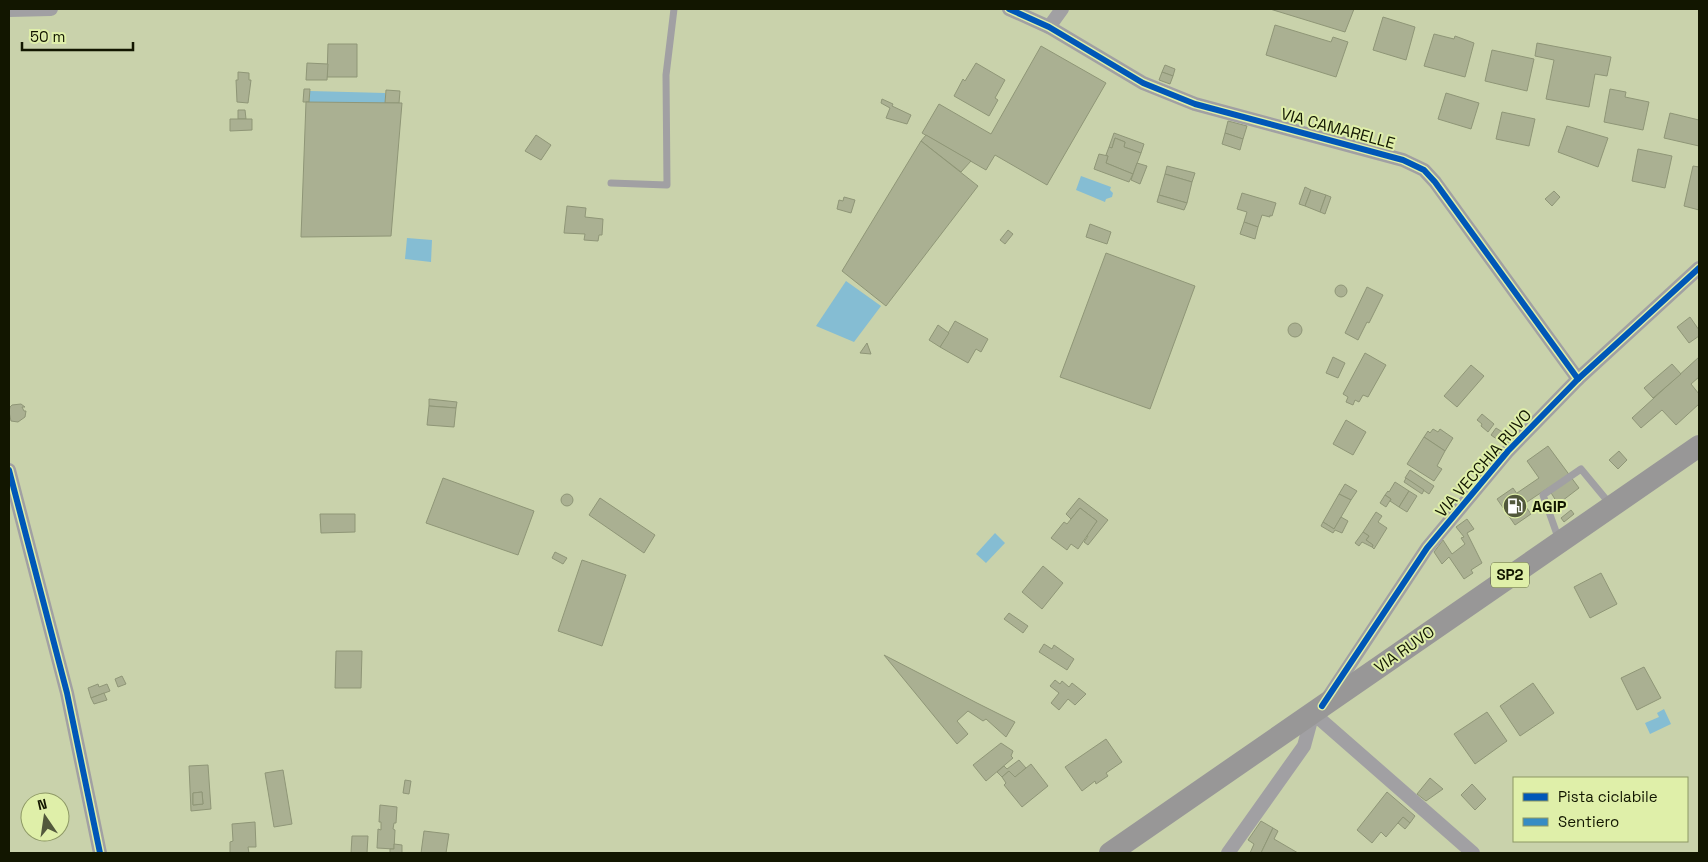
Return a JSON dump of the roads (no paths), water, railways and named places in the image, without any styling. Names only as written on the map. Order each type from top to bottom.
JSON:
[{"type":"main road","name":"VIA RUVO","points":[[1110,853],[1699,446]]},
{"type":"street","points":[[9,10],[51,9]]},
{"type":"street","name":"VIA CAMARELLE","points":[[1009,9],[1049,27],[1143,83],[1195,104],[1403,160],[1424,170],[1435,182],[1578,378]]},
{"type":"street","points":[[1049,27],[1062,9]]},
{"type":"street","name":"VIA VECCHIA RUVO","points":[[1228,853],[1259,812],[1304,746],[1318,709],[1427,548],[1508,451],[1578,378],[1699,268]]},
{"type":"street","points":[[9,470],[67,693],[100,853]]},
{"type":"street","points":[[1318,709],[1473,853]]},
{"type":"lane","points":[[611,183],[667,186],[666,76],[674,9]]},
{"type":"lane","points":[[1559,542],[1543,495],[1581,469],[1612,506]]},
{"type":"water","points":[[310,91],[385,93],[385,103],[309,102]]},
{"type":"water","points":[[1081,176],[1111,187],[1112,197],[1106,199],[1105,202],[1076,190]]},
{"type":"water","points":[[407,238],[432,240],[431,262],[405,259]]},
{"type":"water","points":[[846,281],[881,306],[854,342],[816,326]]},
{"type":"water","points":[[995,533],[1005,543],[986,563],[976,554]]},
{"type":"water","points":[[1664,709],[1671,724],[1650,734],[1645,723],[1659,717],[1657,713]]},
{"type":"place","name":"AGIP","points":[[1515,506]]}]
